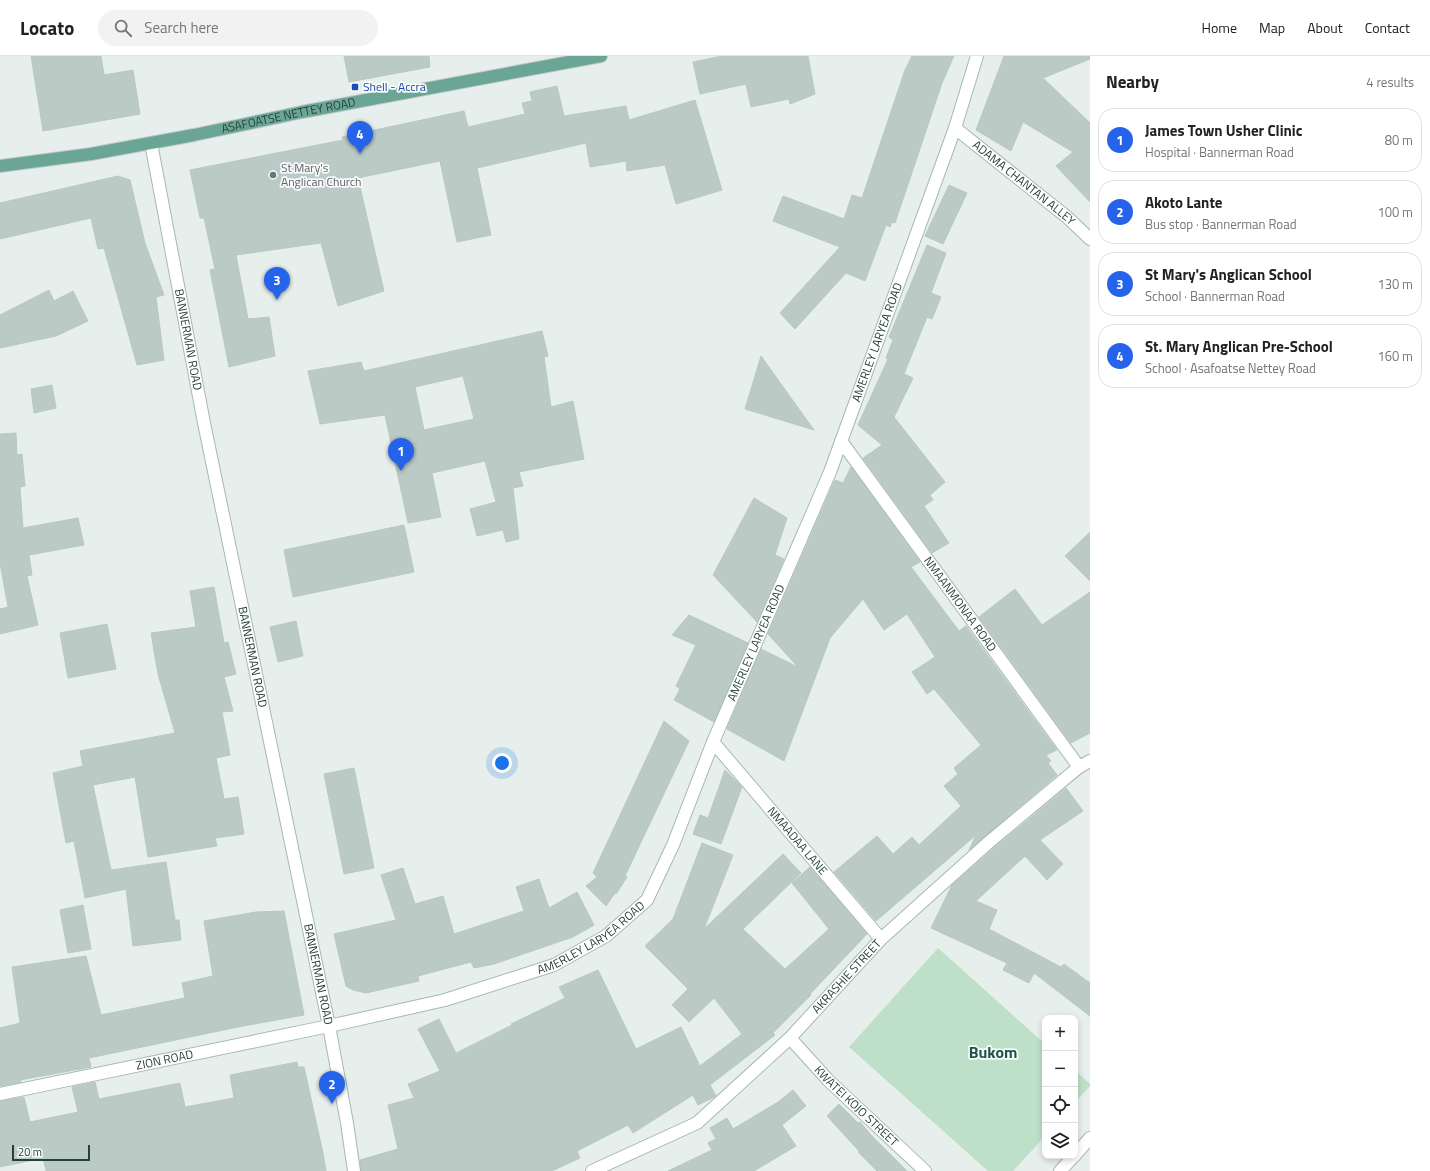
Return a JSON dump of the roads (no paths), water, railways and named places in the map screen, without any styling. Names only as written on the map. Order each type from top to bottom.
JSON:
[{"type":"main road","name":"ASAFOATSE NETTEY ROAD","points":[[0,166],[91,154],[151,143],[302,112],[600,56]]},
{"type":"street","name":"AMERLEY LARYEA ROAD","points":[[329,1026],[452,998],[554,965],[606,936],[647,900],[673,844],[713,742],[830,472],[955,128],[978,56]]},
{"type":"street","name":"ADAMA CHANTAN ALLEY","points":[[955,128],[1067,217],[1090,239]]},
{"type":"street","name":"BANNERMAN ROAD","points":[[151,143],[202,416],[329,1026],[347,1123],[354,1171]]},
{"type":"street","name":"NMAANMONAA ROAD","points":[[841,441],[1079,767]]},
{"type":"street","name":"NMAADAA LANE","points":[[713,742],[882,939]]},
{"type":"street","name":"AKRASHIE STREET","points":[[592,1171],[697,1123],[790,1038],[882,939],[989,842],[1079,767],[1090,761]]},
{"type":"street","name":"ZION ROAD","points":[[0,1094],[329,1026]]},
{"type":"street","name":"KWATEI KOJO STREET","points":[[790,1038],[828,1080],[925,1171]]},
{"type":"street","points":[[1078,1151],[1090,1138]]},
{"type":"street","points":[[1060,1171],[1070,1159]]},
{"type":"place","name":"Shell - Accra","points":[[355,87]]},
{"type":"place","name":"St. Mary Anglican Pre-School","points":[[360,154]]},
{"type":"place","name":"St Mary's Anglican Church","points":[[273,175]]},
{"type":"place","name":"St Mary's Anglican School","points":[[277,300]]},
{"type":"place","name":"James Town Usher Clinic","points":[[401,471]]},
{"type":"place","name":"Akoto Lante","points":[[332,1104]]},
{"type":"district","name":"Bukom","points":[[993,1052]]}]
